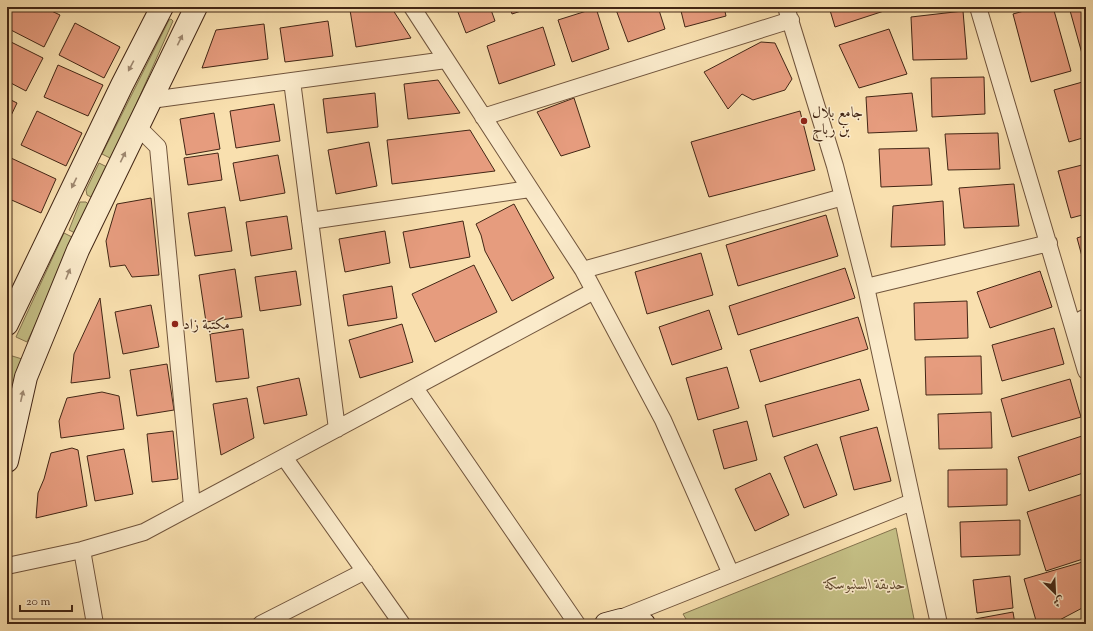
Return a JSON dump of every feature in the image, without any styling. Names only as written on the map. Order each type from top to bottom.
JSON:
[{"type":"street","points":[[7,324],[122,85],[162,7]]},
{"type":"street","points":[[7,461],[26,377],[78,250],[196,7]]},
{"type":"street","points":[[412,7],[583,270],[663,420],[731,574]]},
{"type":"street","points":[[978,7],[1049,243],[1079,320],[1086,371]]},
{"type":"street","points":[[483,117],[789,13],[843,197],[866,287],[938,624]]},
{"type":"street","points":[[151,100],[446,60]]},
{"type":"street","points":[[292,81],[337,429]]},
{"type":"street","points":[[138,127],[158,147],[192,506]]},
{"type":"street","points":[[310,221],[530,189]]},
{"type":"street","points":[[583,270],[843,197]]},
{"type":"street","points":[[866,287],[1049,243]]},
{"type":"street","points":[[7,566],[82,550],[144,532],[594,291]]},
{"type":"street","points":[[415,388],[577,624]]},
{"type":"street","points":[[284,457],[402,624]]},
{"type":"street","points":[[609,623],[912,502]]},
{"type":"street","points":[[82,550],[95,624]]},
{"type":"street","points":[[261,624],[365,571]]},
{"type":"street","points":[[609,623],[631,621],[644,624]]},
{"type":"green space","points":[[171,19],[173,21],[112,159],[102,154],[169,20]]},
{"type":"green space","points":[[99,163],[107,167],[93,198],[87,195],[86,190]]},
{"type":"green space","points":[[80,202],[86,202],[89,205],[77,234],[69,230]]},
{"type":"green space","points":[[64,233],[76,239],[27,342],[16,337]]},
{"type":"green space","points":[[9,355],[22,359],[7,411],[7,372]]},
{"type":"green space","name":"حديقة السنبوسكة","points":[[896,528],[915,624],[689,624],[683,614]]},
{"type":"building","points":[[9,7],[43,7],[60,15],[44,47],[7,28]]},
{"type":"building","points":[[370,7],[391,7],[411,38],[356,47],[350,10]]},
{"type":"building","points":[[456,7],[490,7],[495,21],[466,33]]},
{"type":"building","points":[[510,7],[533,7],[512,14]]},
{"type":"building","points":[[615,7],[658,7],[665,29],[628,42]]},
{"type":"building","points":[[680,7],[724,7],[726,16],[685,27]]},
{"type":"building","points":[[729,7],[746,7],[730,11]]},
{"type":"building","points":[[829,7],[886,7],[887,10],[835,27]]},
{"type":"building","points":[[1038,7],[1053,7],[1071,71],[1031,82],[1013,14]]},
{"type":"building","points":[[1069,7],[1086,7],[1086,68]]},
{"type":"building","points":[[596,8],[609,49],[572,62],[558,20]]},
{"type":"building","points":[[963,11],[967,59],[913,60],[911,17]]},
{"type":"building","points":[[328,21],[333,56],[285,62],[280,28]]},
{"type":"building","points":[[75,23],[120,47],[104,78],[59,55]]},
{"type":"building","points":[[264,24],[268,59],[202,68],[216,30]]},
{"type":"building","points":[[543,27],[555,65],[499,84],[487,46]]},
{"type":"building","points":[[889,29],[907,74],[859,88],[839,45]]},
{"type":"building","points":[[7,40],[43,58],[26,91],[7,81]]},
{"type":"building","points":[[761,42],[775,43],[792,79],[785,90],[753,100],[742,94],[728,109],[704,72]]},
{"type":"building","points":[[58,65],[103,85],[88,116],[44,97]]},
{"type":"building","points":[[984,77],[985,114],[932,117],[931,78]]},
{"type":"building","points":[[438,80],[460,113],[408,119],[404,84]]},
{"type":"building","points":[[1086,81],[1086,137],[1069,142],[1054,90]]},
{"type":"building","points":[[375,93],[378,127],[327,133],[323,99]]},
{"type":"building","points":[[912,93],[917,131],[868,133],[866,97]]},
{"type":"building","points":[[7,98],[17,103],[7,124]]},
{"type":"building","points":[[574,98],[590,147],[561,156],[537,112]]},
{"type":"building","points":[[274,104],[280,141],[236,148],[230,111]]},
{"type":"building","points":[[37,111],[82,133],[66,166],[21,145]]},
{"type":"building","points":[[800,111],[815,170],[709,197],[691,142]]},
{"type":"building","points":[[214,113],[220,149],[186,155],[180,119]]},
{"type":"building","points":[[470,130],[495,171],[392,184],[387,140]]},
{"type":"building","points":[[998,133],[1000,169],[948,170],[945,134]]},
{"type":"building","points":[[369,142],[377,186],[336,194],[328,150]]},
{"type":"building","points":[[929,148],[932,185],[881,187],[879,149]]},
{"type":"building","points":[[218,153],[222,180],[188,185],[184,158]]},
{"type":"building","points":[[278,155],[285,193],[240,201],[233,163]]},
{"type":"building","points":[[11,158],[56,179],[41,213],[7,198],[7,168]]},
{"type":"building","points":[[1086,164],[1086,214],[1071,218],[1058,171]]},
{"type":"building","points":[[1014,184],[1019,226],[964,228],[959,188]]},
{"type":"building","points":[[151,198],[159,275],[132,277],[125,265],[110,267],[106,241],[117,204]]},
{"type":"building","points":[[943,201],[945,245],[891,247],[893,206]]},
{"type":"building","points":[[514,204],[554,278],[512,301],[485,251],[481,235],[476,224]]},
{"type":"building","points":[[225,207],[232,251],[195,256],[188,213]]},
{"type":"building","points":[[826,215],[838,256],[738,286],[726,245]]},
{"type":"building","points":[[287,216],[292,249],[251,256],[246,222]]},
{"type":"building","points":[[463,221],[470,257],[410,268],[403,232]]},
{"type":"building","points":[[385,231],[390,263],[345,272],[339,239]]},
{"type":"building","points":[[1086,235],[1086,271],[1077,238]]},
{"type":"building","points":[[701,253],[713,295],[647,314],[635,272]]},
{"type":"building","points":[[474,265],[497,312],[435,342],[412,294]]},
{"type":"building","points":[[845,268],[855,298],[738,335],[729,306]]},
{"type":"building","points":[[235,269],[242,317],[206,322],[199,275]]},
{"type":"building","points":[[296,271],[301,305],[260,311],[255,277]]},
{"type":"building","points":[[1040,271],[1052,307],[990,328],[977,292]]},
{"type":"building","points":[[392,286],[397,318],[348,326],[343,295]]},
{"type":"building","points":[[100,298],[110,378],[71,383],[74,354]]},
{"type":"building","points":[[967,301],[968,338],[915,340],[914,303]]},
{"type":"building","points":[[151,305],[159,347],[123,354],[115,312]]},
{"type":"building","points":[[709,310],[722,349],[672,365],[659,327]]},
{"type":"building","points":[[858,317],[868,349],[760,382],[750,350]]},
{"type":"building","points":[[402,324],[413,362],[360,378],[349,340]]},
{"type":"building","points":[[1054,328],[1064,364],[1002,381],[992,345]]},
{"type":"building","points":[[243,329],[249,378],[216,382],[210,334]]},
{"type":"building","points":[[981,356],[982,394],[926,395],[925,357]]},
{"type":"building","points":[[167,364],[174,410],[137,416],[130,370]]},
{"type":"building","points":[[727,367],[739,408],[698,420],[686,378]]},
{"type":"building","points":[[299,378],[307,415],[264,424],[257,387]]},
{"type":"building","points":[[860,379],[869,410],[773,437],[765,405]]},
{"type":"building","points":[[1070,379],[1081,417],[1012,437],[1001,399]]},
{"type":"building","points":[[102,392],[119,396],[124,429],[61,438],[59,421],[67,398]]},
{"type":"building","points":[[247,398],[254,438],[221,455],[213,404]]},
{"type":"building","points":[[991,412],[992,448],[939,449],[938,414]]},
{"type":"building","points":[[747,421],[757,460],[724,469],[713,430]]},
{"type":"building","points":[[877,427],[891,481],[854,490],[840,437]]},
{"type":"building","points":[[173,431],[178,479],[152,482],[147,434]]},
{"type":"building","points":[[1082,436],[1086,450],[1086,472],[1029,491],[1018,457]]},
{"type":"building","points":[[817,444],[837,495],[804,508],[784,457]]},
{"type":"building","points":[[72,448],[78,450],[87,506],[36,518],[38,493],[44,479],[51,453]]},
{"type":"building","points":[[124,449],[133,494],[95,501],[87,456]]},
{"type":"building","points":[[1007,469],[1007,505],[948,507],[948,470]]},
{"type":"building","points":[[770,473],[789,515],[755,531],[735,489]]},
{"type":"building","points":[[1086,493],[1086,558],[1046,571],[1027,512]]},
{"type":"building","points":[[1020,520],[1020,555],[961,557],[960,522]]},
{"type":"building","points":[[1086,561],[1086,606],[1052,624],[1037,624],[1024,579]]},
{"type":"building","points":[[1010,576],[1013,608],[977,613],[973,580]]},
{"type":"building","points":[[1013,612],[1015,624],[975,624],[975,619]]},
{"type":"place","name":"جامع بلال بن رباح","points":[[804,121]]},
{"type":"place","name":"مكتبة زاد","points":[[175,324]]}]
